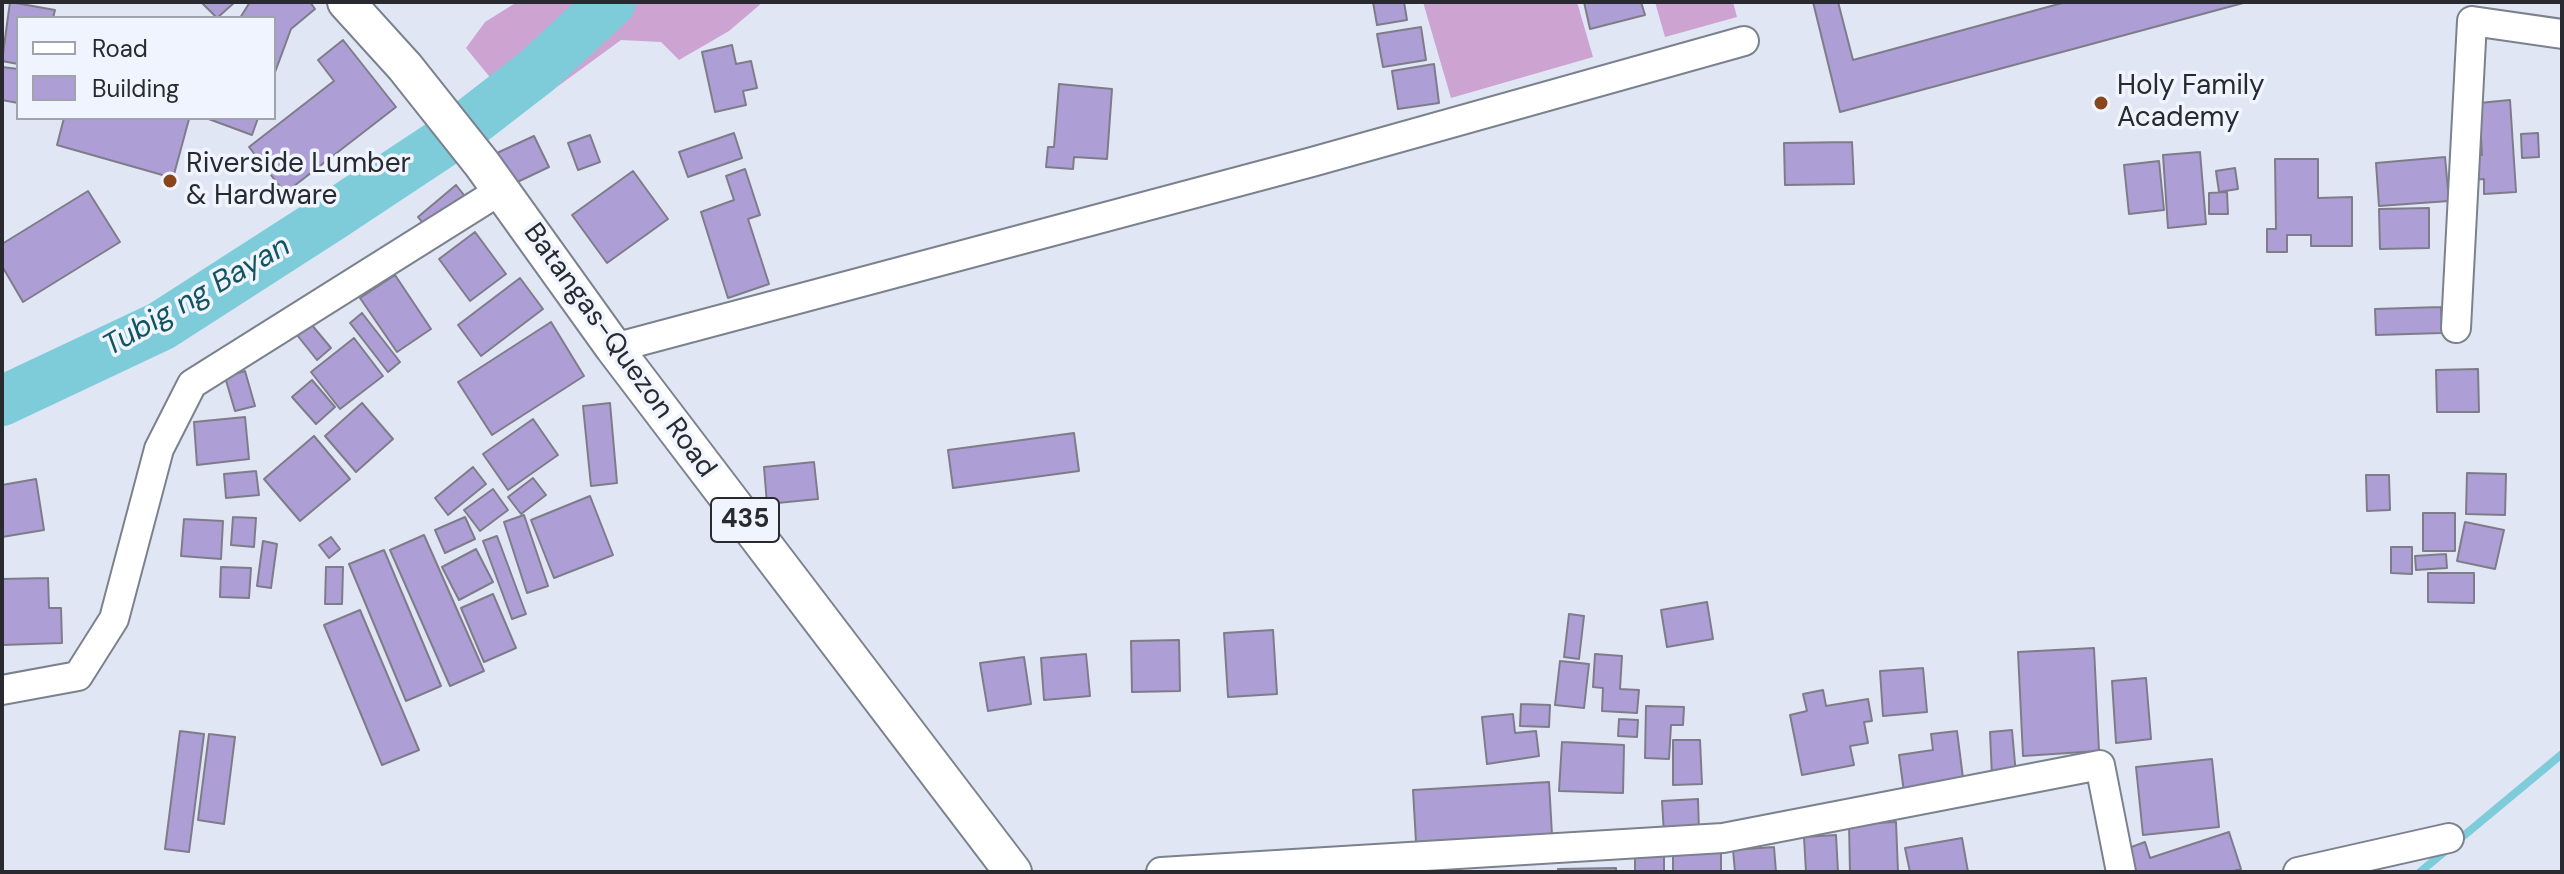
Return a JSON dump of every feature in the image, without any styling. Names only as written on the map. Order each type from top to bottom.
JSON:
[{"type":"main road","name":"435","points":[[346,2],[405,67]]},
{"type":"main road","name":"435","points":[[367,2],[405,67]]},
{"type":"main road","name":"Batangas-Quezon Road","points":[[405,67],[491,177],[614,348],[1013,872]]},
{"type":"street","points":[[2456,328],[2472,21],[2562,34]]},
{"type":"street","points":[[614,348],[1297,167],[1744,41]]},
{"type":"street","points":[[2,690],[78,676],[114,619],[159,449],[192,384],[491,177]]},
{"type":"street","points":[[1161,872],[1723,838],[2100,765],[2121,872]]},
{"type":"street","points":[[2298,872],[2449,838]]},
{"type":"shaded area","points":[[517,2],[763,2],[729,31],[679,60],[661,42],[621,40],[520,114],[466,48],[485,22]]},
{"type":"shaded area","points":[[1423,2],[1577,2],[1593,57],[1451,98]]},
{"type":"shaded area","points":[[1655,2],[1733,2],[1737,17],[1665,37]]},
{"type":"building","points":[[10,2],[55,10],[54,16],[16,16],[16,64],[2,61]]},
{"type":"building","points":[[201,2],[235,2],[219,16],[215,16]]},
{"type":"building","points":[[250,2],[310,2],[315,9],[291,29],[276,70],[276,16],[241,16]]},
{"type":"building","points":[[1373,2],[1404,2],[1407,20],[1377,25]]},
{"type":"building","points":[[1584,2],[1641,2],[1645,15],[1590,29]]},
{"type":"building","points":[[1813,2],[1838,2],[1853,60],[2066,2],[2247,2],[1840,112]]},
{"type":"building","points":[[1421,27],[1426,60],[1383,67],[1377,34]]},
{"type":"building","points":[[343,40],[396,107],[285,193],[249,147],[334,81],[318,60]]},
{"type":"building","points":[[732,45],[736,64],[751,61],[757,88],[743,91],[746,105],[715,112],[702,52]]},
{"type":"building","points":[[1434,64],[1439,103],[1398,109],[1392,71]]},
{"type":"building","points":[[2,67],[16,69],[16,103],[2,100]]},
{"type":"building","points":[[1059,84],[1112,89],[1107,159],[1074,157],[1073,169],[1046,167],[1048,147],[1054,147]]},
{"type":"building","points":[[2510,100],[2516,192],[2484,194],[2484,179],[2473,180],[2472,156],[2482,155],[2479,103]]},
{"type":"building","points":[[63,120],[189,120],[173,178],[57,145]]},
{"type":"building","points":[[211,120],[257,120],[252,135]]},
{"type":"building","points":[[734,133],[742,158],[688,177],[679,152]]},
{"type":"building","points":[[2538,133],[2539,157],[2522,158],[2521,134]]},
{"type":"building","points":[[590,135],[600,162],[578,170],[568,143]]},
{"type":"building","points":[[534,136],[549,167],[511,185],[497,153]]},
{"type":"building","points":[[1852,142],[1854,184],[1785,185],[1784,143]]},
{"type":"building","points":[[2200,152],[2206,224],[2168,228],[2163,155]]},
{"type":"building","points":[[2445,157],[2449,201],[2379,206],[2376,163]]},
{"type":"building","points":[[2275,159],[2318,159],[2318,198],[2352,197],[2352,246],[2311,246],[2311,235],[2287,235],[2287,252],[2267,252],[2267,229],[2276,229]]},
{"type":"building","points":[[2159,161],[2164,210],[2129,214],[2124,165]]},
{"type":"building","points":[[2235,168],[2238,189],[2219,192],[2216,171]]},
{"type":"building","points":[[745,169],[760,215],[748,219],[769,284],[728,298],[701,212],[734,200],[726,176]]},
{"type":"building","points":[[633,171],[668,219],[607,263],[572,215]]},
{"type":"building","points":[[456,185],[468,200],[430,232],[418,217]]},
{"type":"building","points":[[88,191],[120,242],[23,302],[2,266],[2,244]]},
{"type":"building","points":[[2227,192],[2228,214],[2209,214],[2209,193]]},
{"type":"building","points":[[2429,208],[2429,248],[2380,249],[2379,209]]},
{"type":"building","points":[[475,232],[506,274],[470,301],[439,259]]},
{"type":"building","points":[[395,275],[431,329],[397,352],[360,298]]},
{"type":"building","points":[[520,278],[543,309],[481,356],[458,325]]},
{"type":"building","points":[[2441,307],[2442,333],[2376,335],[2375,309]]},
{"type":"building","points":[[362,313],[400,362],[388,372],[350,323]]},
{"type":"building","points":[[551,322],[584,376],[492,435],[458,382]]},
{"type":"building","points":[[311,324],[331,348],[317,360],[297,335]]},
{"type":"building","points":[[354,338],[383,376],[340,409],[311,372]]},
{"type":"building","points":[[2478,369],[2479,412],[2437,412],[2436,370]]},
{"type":"building","points":[[245,371],[255,406],[235,411],[225,377]]},
{"type":"building","points":[[312,380],[335,407],[316,424],[292,397]]},
{"type":"building","points":[[362,403],[393,439],[356,472],[325,436]]},
{"type":"building","points":[[610,403],[617,483],[591,486],[583,406]]},
{"type":"building","points":[[245,417],[249,459],[197,465],[194,422]]},
{"type":"building","points":[[533,419],[558,455],[508,490],[483,454]]},
{"type":"building","points":[[1074,433],[1079,471],[953,488],[948,450]]},
{"type":"building","points":[[314,436],[350,479],[300,521],[264,479]]},
{"type":"building","points":[[814,462],[818,499],[767,504],[764,467]]},
{"type":"building","points":[[473,467],[486,484],[448,515],[435,498]]},
{"type":"building","points":[[256,471],[259,495],[226,498],[224,474]]},
{"type":"building","points":[[2467,473],[2506,474],[2505,515],[2466,514]]},
{"type":"building","points":[[2366,475],[2389,475],[2390,510],[2367,511]]},
{"type":"building","points":[[533,478],[546,495],[521,514],[508,497]]},
{"type":"building","points":[[36,479],[44,530],[2,537],[2,485]]},
{"type":"building","points":[[493,489],[508,510],[480,531],[464,510]]},
{"type":"building","points":[[590,496],[613,555],[554,578],[531,520]]},
{"type":"building","points":[[2423,513],[2455,513],[2455,551],[2423,551]]},
{"type":"building","points":[[524,515],[548,586],[527,593],[504,522]]},
{"type":"building","points":[[233,517],[256,518],[254,547],[231,545]]},
{"type":"building","points":[[465,517],[475,539],[445,553],[435,530]]},
{"type":"building","points":[[184,519],[223,521],[221,559],[181,556]]},
{"type":"building","points":[[2465,522],[2504,530],[2495,569],[2457,561]]},
{"type":"building","points":[[424,535],[484,671],[450,686],[390,550]]},
{"type":"building","points":[[497,536],[526,614],[512,619],[483,541]]},
{"type":"building","points":[[331,537],[340,549],[329,558],[319,545]]},
{"type":"building","points":[[263,541],[277,544],[271,588],[257,586]]},
{"type":"building","points":[[2391,547],[2412,547],[2412,574],[2391,573]]},
{"type":"building","points":[[476,549],[493,582],[459,600],[442,567]]},
{"type":"building","points":[[384,550],[441,686],[406,701],[349,564]]},
{"type":"building","points":[[2446,554],[2447,568],[2416,570],[2415,556]]},
{"type":"building","points":[[221,567],[251,568],[249,598],[220,597]]},
{"type":"building","points":[[326,567],[343,567],[342,604],[325,604]]},
{"type":"building","points":[[2428,573],[2474,573],[2474,603],[2428,602]]},
{"type":"building","points":[[48,578],[49,608],[61,608],[62,643],[2,645],[2,579]]},
{"type":"building","points":[[493,594],[516,648],[484,662],[461,608]]},
{"type":"building","points":[[1707,602],[1713,639],[1667,647],[1661,610]]},
{"type":"building","points":[[360,610],[419,750],[382,765],[324,625]]},
{"type":"building","points":[[1569,614],[1584,616],[1579,659],[1564,657]]},
{"type":"building","points":[[1273,630],[1277,694],[1228,697],[1224,633]]},
{"type":"building","points":[[1179,640],[1180,691],[1132,692],[1131,641]]},
{"type":"building","points":[[2094,648],[2099,751],[2023,756],[2018,652]]},
{"type":"building","points":[[1086,654],[1090,696],[1044,700],[1041,658]]},
{"type":"building","points":[[1595,654],[1622,656],[1620,689],[1639,690],[1637,713],[1602,711],[1603,688],[1593,687]]},
{"type":"building","points":[[1024,657],[1031,704],[988,711],[980,663]]},
{"type":"building","points":[[1560,661],[1589,664],[1584,708],[1555,705]]},
{"type":"building","points":[[1923,668],[1927,712],[1883,716],[1880,671]]},
{"type":"building","points":[[2146,678],[2151,739],[2116,743],[2112,681]]},
{"type":"building","points":[[1823,690],[1826,706],[1868,699],[1872,721],[1864,722],[1868,743],[1850,746],[1854,765],[1802,775],[1790,715],[1807,711],[1803,694]]},
{"type":"building","points":[[1521,704],[1550,705],[1549,727],[1520,726]]},
{"type":"building","points":[[1646,706],[1684,707],[1683,725],[1671,725],[1669,759],[1645,758]]},
{"type":"building","points":[[1513,714],[1515,733],[1536,731],[1539,756],[1487,764],[1482,717]]},
{"type":"building","points":[[1619,719],[1638,720],[1637,737],[1618,736]]},
{"type":"building","points":[[2012,730],[2016,775],[1992,777],[1990,732]]},
{"type":"building","points":[[180,731],[204,734],[189,852],[165,849]]},
{"type":"building","points":[[1957,731],[1964,786],[1904,792],[1899,755],[1933,750],[1931,734]]},
{"type":"building","points":[[209,734],[235,737],[224,824],[198,820]]},
{"type":"building","points":[[1673,740],[1700,740],[1702,784],[1673,785]]},
{"type":"building","points":[[1562,742],[1624,745],[1623,793],[1559,791]]},
{"type":"building","points":[[2212,759],[2219,827],[2143,835],[2136,767]]},
{"type":"building","points":[[1549,782],[1552,835],[1416,842],[1413,790]]},
{"type":"building","points":[[1698,799],[1699,832],[1664,834],[1662,801]]},
{"type":"building","points":[[1896,822],[1898,872],[1850,872],[1849,824]]},
{"type":"building","points":[[2229,832],[2241,869],[2230,872],[2131,872],[2126,849],[2145,842],[2150,858]]},
{"type":"building","points":[[1836,835],[1838,872],[1806,872],[1804,837]]},
{"type":"building","points":[[1962,838],[1968,872],[1910,872],[1905,848]]},
{"type":"building","points":[[1774,847],[1776,872],[1735,872],[1733,850]]},
{"type":"building","points":[[1673,852],[1721,852],[1721,872],[1673,872]]},
{"type":"building","points":[[1664,854],[1664,872],[1635,872],[1635,855]]},
{"type":"building","points":[[1616,868],[1616,872],[1558,872],[1558,869]]},
{"type":"waterway","name":"Tubig ng Bayan","points":[[2,401],[161,326],[329,218],[453,136],[537,71],[611,2]]},
{"type":"waterway","points":[[2420,872],[2562,754]]},
{"type":"place","name":"Holy Family Academy","points":[[2101,103]]},
{"type":"place","name":"Riverside Lumber & Hardware","points":[[170,181]]}]
